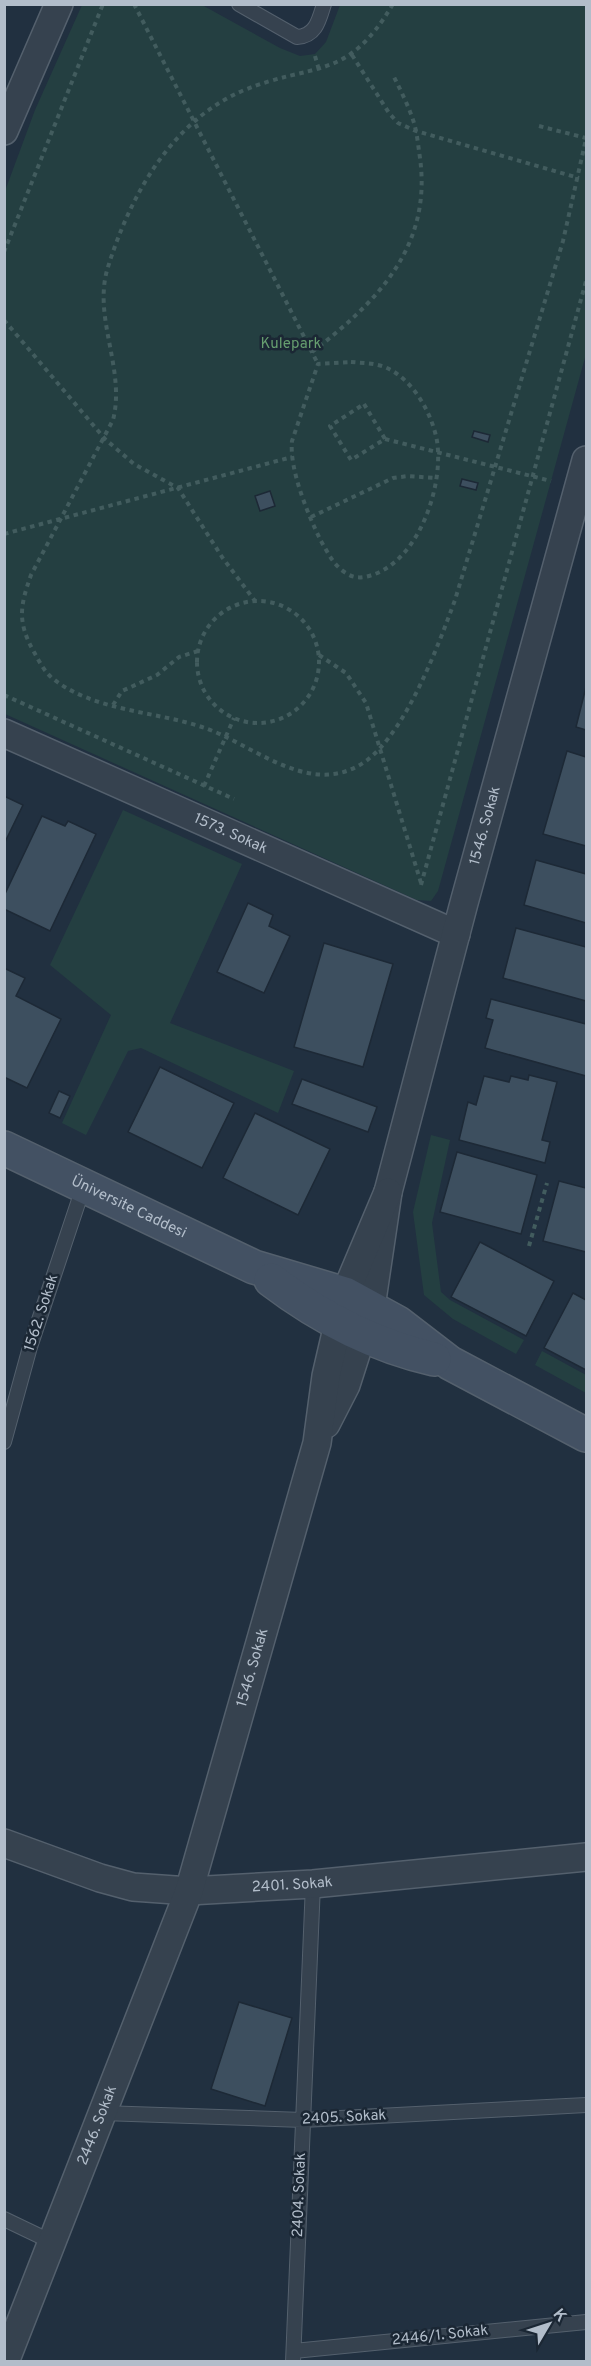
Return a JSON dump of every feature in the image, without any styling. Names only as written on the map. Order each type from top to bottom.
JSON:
[{"type":"main road","name":"Üniversite Caddesi","points":[[4,1148],[254,1267],[300,1302],[354,1316],[414,1354],[450,1363],[586,1435]]},
{"type":"street","points":[[4,131],[59,4]]},
{"type":"street","name":"1546. Sokak","points":[[189,1891],[317,1443],[326,1376],[354,1316],[456,934],[582,494],[586,460]]},
{"type":"street","name":"1573. Sokak","points":[[4,733],[456,934]]},
{"type":"street","name":"2401. Sokak","points":[[4,1843],[122,1884],[189,1891],[313,1884],[586,1857]]},
{"type":"street","name":"2446. Sokak","points":[[5,2361],[189,1891]]},
{"type":"lane","points":[[239,4],[297,37],[305,36],[313,31],[318,24],[324,4]]},
{"type":"lane","name":"1562. Sokak","points":[[4,1442],[30,1347],[84,1185]]},
{"type":"lane","name":"2404. Sokak","points":[[293,2356],[313,1884]]},
{"type":"lane","name":"2405. Sokak","points":[[102,2113],[303,2120],[586,2105]]},
{"type":"lane","points":[[4,2219],[52,2242]]},
{"type":"lane","name":"2446/1. Sokak","points":[[293,2356],[586,2322]]},
{"type":"path","points":[[4,252],[103,4]]},
{"type":"path","points":[[134,4],[318,364],[292,441],[292,457],[311,517],[335,564],[346,574],[357,578],[366,577],[388,567],[414,542],[429,509],[438,453],[432,422],[423,405],[399,376],[387,368],[351,362],[318,364]]},
{"type":"path","points":[[393,4],[378,30],[352,55],[319,70],[266,82],[240,92],[194,121],[161,157],[127,215],[107,270],[104,307],[115,368],[117,404],[105,439],[31,575],[23,596],[20,615],[23,629],[40,663],[51,677],[69,689],[113,705],[192,724],[226,736],[291,768],[318,775],[331,775],[358,766],[370,758],[416,695],[440,641],[563,241],[586,139],[539,126]]},
{"type":"path","points":[[315,54],[319,70]]},
{"type":"path","points":[[352,55],[388,113],[398,123],[416,131],[579,178]]},
{"type":"path","points":[[312,352],[364,310],[381,290],[408,247],[421,209],[421,170],[416,131],[393,75]]},
{"type":"path","points":[[413,914],[586,281]]},
{"type":"path","points":[[4,320],[105,439],[134,464],[178,488],[222,557],[255,601]]},
{"type":"path","points":[[385,439],[351,460],[330,426],[364,404],[385,439],[552,481]]},
{"type":"path","points":[[4,534],[292,457]]},
{"type":"path","points":[[311,517],[393,478],[408,476],[435,478]]},
{"type":"path","points":[[255,601],[275,603],[293,612],[308,626],[316,644],[320,664],[316,683],[306,701],[291,714],[273,722],[253,723],[234,718],[217,707],[204,690],[198,671],[198,651],[205,631],[218,616],[235,605],[255,601]]},
{"type":"path","points":[[113,705],[122,691],[157,675],[179,657],[198,651]]},
{"type":"path","points":[[318,655],[346,673],[366,703],[422,884]]},
{"type":"path","points":[[190,816],[234,718]]},
{"type":"path","points":[[529,1246],[547,1183]]},
{"type":"green space","name":"Kulepark","points":[[82,5],[202,5],[280,48],[300,56],[315,54],[326,42],[340,5],[586,5],[586,354],[438,891],[431,901],[417,900],[5,714],[5,191],[35,110]]},
{"type":"green space","points":[[123,810],[242,864],[170,1023],[294,1071],[278,1113],[141,1048],[128,1051],[86,1135],[62,1123],[111,1015],[50,965]]},
{"type":"green space","points":[[431,1135],[450,1140],[432,1223],[441,1292],[450,1300],[524,1340],[516,1354],[453,1319],[424,1295],[413,1212]]},
{"type":"green space","points":[[542,1351],[586,1375],[586,1393],[535,1365]]},
{"type":"building","points":[[474,431],[490,435],[488,442],[472,437]]},
{"type":"building","points":[[462,479],[478,483],[476,490],[460,486]]},
{"type":"building","points":[[270,491],[275,506],[260,511],[255,496]]},
{"type":"building","points":[[586,687],[586,730],[576,727]]},
{"type":"building","points":[[567,751],[586,757],[586,846],[543,834]]},
{"type":"building","points":[[4,796],[23,805],[4,844]]},
{"type":"building","points":[[42,816],[65,826],[68,821],[96,834],[50,931],[4,909],[4,896]]},
{"type":"building","points":[[536,860],[586,874],[586,923],[524,905]]},
{"type":"building","points":[[248,903],[273,915],[269,926],[290,936],[264,993],[217,972]]},
{"type":"building","points":[[516,928],[586,947],[586,1001],[503,978]]},
{"type":"building","points":[[324,943],[393,964],[363,1067],[294,1047]]},
{"type":"building","points":[[4,968],[25,978],[16,996],[61,1019],[27,1088],[4,1077]]},
{"type":"building","points":[[491,999],[586,1024],[586,1076],[485,1048],[493,1020],[486,1018]]},
{"type":"building","points":[[160,1067],[234,1103],[202,1168],[128,1132]]},
{"type":"building","points":[[529,1075],[557,1082],[542,1140],[550,1142],[545,1163],[459,1140],[468,1102],[476,1105],[484,1076],[509,1082],[511,1076],[528,1080]]},
{"type":"building","points":[[302,1079],[377,1107],[368,1132],[292,1104]]},
{"type":"building","points":[[59,1091],[70,1096],[60,1118],[49,1113]]},
{"type":"building","points":[[255,1113],[330,1149],[298,1215],[223,1178]]},
{"type":"building","points":[[457,1152],[537,1175],[521,1234],[440,1212]]},
{"type":"building","points":[[559,1181],[586,1188],[586,1252],[543,1241]]},
{"type":"building","points":[[480,1242],[554,1281],[526,1336],[451,1297]]},
{"type":"building","points":[[573,1293],[586,1300],[586,1370],[544,1348]]},
{"type":"building","points":[[239,2002],[292,2018],[265,2106],[211,2089]]}]
